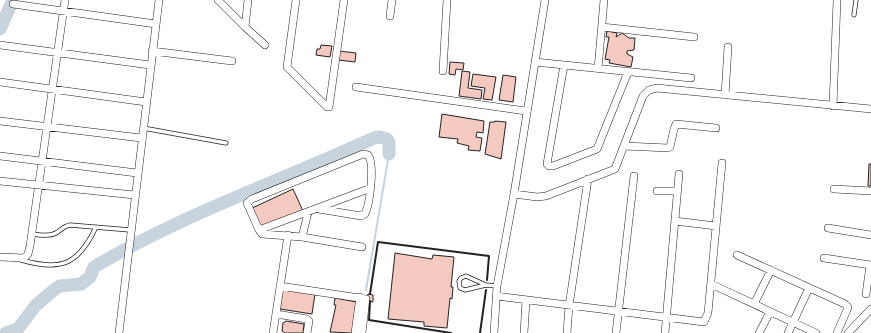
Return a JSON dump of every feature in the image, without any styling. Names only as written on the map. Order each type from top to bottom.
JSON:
[{"type":"street","points":[[0,257],[20,259],[24,258],[28,254],[66,0]]},
{"type":"street","points":[[119,333],[142,128],[159,0]]},
{"type":"street","points":[[218,0],[245,27],[266,45]]},
{"type":"street","points":[[245,27],[248,0]]},
{"type":"street","points":[[296,0],[287,66],[327,107],[329,106],[344,0]]},
{"type":"street","points":[[390,16],[392,0]]},
{"type":"street","points":[[443,71],[448,0]]},
{"type":"street","points":[[494,333],[497,286],[514,194],[526,111],[545,0]]},
{"type":"street","points":[[598,68],[604,0]]},
{"type":"street","points":[[833,106],[837,0]]},
{"type":"street","points":[[13,4],[156,24]]},
{"type":"street","points":[[602,27],[694,37]]},
{"type":"street","points":[[0,46],[150,65]]},
{"type":"street","points":[[725,95],[728,47]]},
{"type":"street","points":[[152,51],[232,61]]},
{"type":"street","points":[[535,62],[691,78]]},
{"type":"street","points":[[564,65],[547,164],[549,166],[553,166],[597,149],[628,72]]},
{"type":"street","points":[[0,82],[146,102]]},
{"type":"street","points":[[356,87],[526,111]]},
{"type":"street","points":[[514,194],[537,197],[546,196],[615,169],[643,96],[649,90],[657,88],[871,109]]},
{"type":"street","points":[[0,121],[141,138]]},
{"type":"street","points":[[625,146],[668,148],[670,147],[676,124],[716,128]]},
{"type":"street","points":[[319,209],[363,216],[366,212],[370,188],[371,162],[368,155],[363,154],[249,201],[247,206],[262,234],[288,235],[362,247]]},
{"type":"street","points":[[0,156],[137,173]]},
{"type":"street","points":[[496,296],[704,322],[708,313],[722,163]]},
{"type":"street","points":[[665,333],[679,174]]},
{"type":"street","points":[[616,333],[634,176]]},
{"type":"street","points":[[567,333],[569,306],[588,180]]},
{"type":"street","points":[[0,181],[134,195]]},
{"type":"street","points":[[259,230],[319,209],[370,188]]},
{"type":"street","points":[[834,189],[871,191]]},
{"type":"street","points":[[657,191],[678,191]]},
{"type":"street","points":[[302,237],[308,213]]},
{"type":"street","points":[[675,221],[716,226]]},
{"type":"street","points":[[828,228],[871,235]]},
{"type":"street","points":[[273,333],[288,235]]},
{"type":"street","points":[[737,255],[848,307],[837,333]]},
{"type":"street","points":[[824,258],[871,265],[866,294]]},
{"type":"street","points":[[754,304],[771,270]]},
{"type":"street","points":[[711,284],[816,333]]},
{"type":"street","points":[[280,286],[366,299],[367,301],[362,333]]},
{"type":"street","points":[[788,333],[809,288]]},
{"type":"street","points":[[355,333],[360,297]]},
{"type":"street","points":[[524,333],[526,300]]},
{"type":"street","points":[[848,333],[871,309]]},
{"type":"street","points":[[759,333],[770,312]]},
{"type":"street","points":[[276,314],[306,319],[309,321],[308,333]]},
{"type":"lane","points":[[854,14],[856,0]]},
{"type":"lane","points":[[142,128],[226,143]]},
{"type":"lane","points":[[32,234],[48,236],[55,234],[65,226],[70,225],[96,227],[130,234]]},
{"type":"lane","points":[[20,259],[41,265],[63,265],[82,249],[96,227]]},
{"type":"lane","points":[[486,285],[466,276],[461,278],[459,281],[460,288],[465,290],[486,285],[497,286]]},
{"type":"building","points":[[607,31],[617,33],[616,37],[622,33],[629,38],[635,38],[634,50],[627,51],[627,54],[633,57],[631,67],[609,63],[610,60],[605,59],[609,37],[606,37]]},
{"type":"building","points":[[321,45],[332,46],[330,57],[316,55],[317,49],[320,49]]},
{"type":"building","points":[[339,51],[356,53],[355,62],[338,60]]},
{"type":"building","points":[[450,62],[464,63],[463,70],[456,69],[455,75],[449,74]]},
{"type":"building","points":[[462,71],[470,72],[468,88],[482,90],[481,99],[459,96]]},
{"type":"building","points":[[473,74],[496,77],[492,100],[483,99],[485,88],[471,86]]},
{"type":"building","points":[[503,75],[516,77],[513,102],[499,100]]},
{"type":"building","points":[[442,114],[484,121],[483,133],[477,132],[476,137],[482,138],[480,151],[468,150],[469,146],[457,143],[458,139],[439,137]]},
{"type":"building","points":[[490,122],[506,122],[501,159],[485,154]]},
{"type":"building","points":[[869,164],[871,164],[871,186],[868,186]]},
{"type":"building","points":[[293,189],[303,211],[258,232],[248,210]]},
{"type":"building","points":[[395,253],[432,259],[433,255],[454,257],[451,287],[453,287],[452,299],[450,298],[447,328],[424,326],[424,322],[388,319]]},
{"type":"building","points":[[282,289],[315,294],[312,314],[280,309]]},
{"type":"building","points":[[368,294],[373,295],[373,302],[367,301]]},
{"type":"building","points":[[335,298],[357,302],[352,333],[330,332],[336,305],[334,305]]},
{"type":"building","points":[[286,321],[304,324],[303,333],[285,333],[282,331],[283,323]]},
{"type":"waterway","points":[[0,29],[13,0]]},
{"type":"waterway","points":[[6,333],[18,329],[35,306],[55,289],[60,286],[81,284],[90,277],[94,267],[128,248],[197,214],[374,138],[380,137],[387,139],[389,143],[389,154]]},
{"type":"waterway","points":[[366,290],[389,154]]},
{"type":"wall","points":[[370,294],[378,242],[489,256],[487,280]]},
{"type":"wall","points":[[480,333],[486,290]]},
{"type":"wall","points":[[370,301],[369,320],[451,333]]}]
